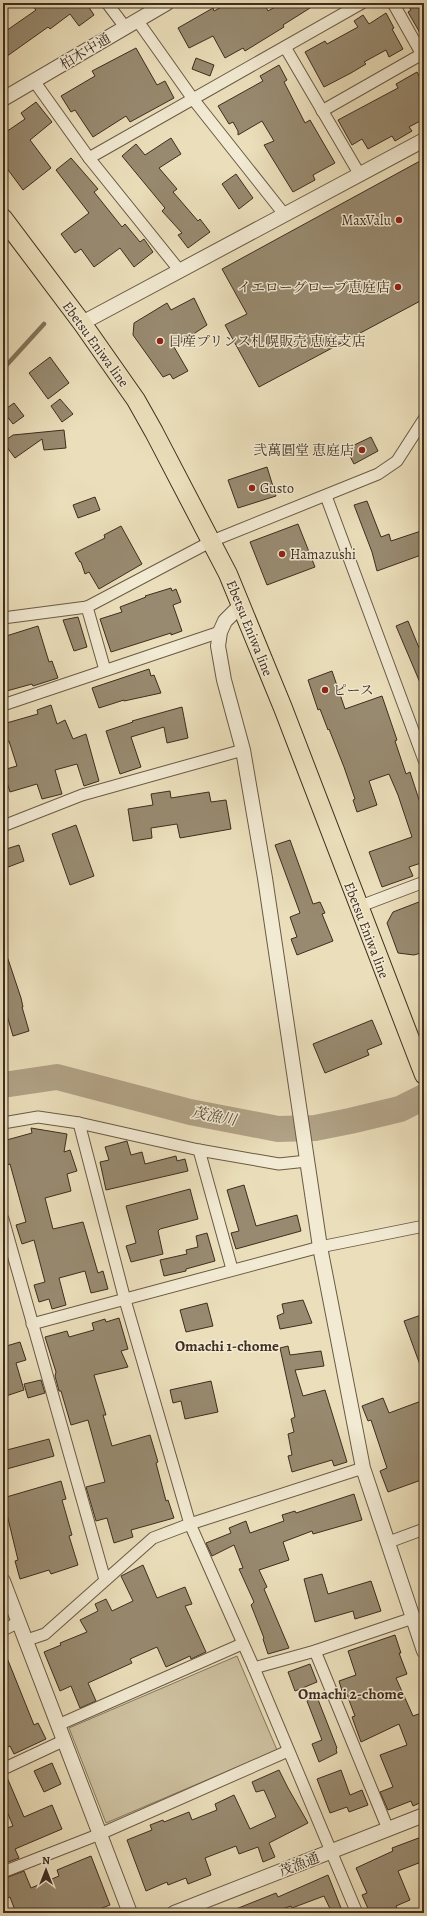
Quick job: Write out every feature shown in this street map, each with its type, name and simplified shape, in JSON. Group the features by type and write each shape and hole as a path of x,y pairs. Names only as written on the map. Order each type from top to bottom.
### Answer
{"main road":[{"name":"Ebetsu Eniwa line","path":"3,218 82,323 136,400 212,541 228,574 283,708 358,907 424,1075"}],"street":[{"path":"107,3 131,24 193,99 284,214"},
{"name":"柏木中通","path":"3,99 167,3"},
{"path":"89,158 362,3"},
{"path":"322,110 423,56 393,3"},
{"path":"285,47 360,175"},
{"path":"34,81 89,158 180,271"},
{"path":"82,323 424,140"},
{"path":"3,618 87,607 212,541 378,474 397,461 424,419"},
{"path":"326,496 424,760"},
{"path":"240,606 225,621 220,632 218,646 223,673 243,750 320,1247 363,1468 389,1542 424,1651"},
{"path":"87,607 105,670"},
{"path":"3,705 220,632"},
{"path":"3,826 82,795 243,750"},
{"path":"358,907 424,882"},
{"path":"3,1123 38,1117 79,1123 199,1150 279,1164 306,1154"},
{"path":"79,1123 125,1300 190,1524 242,1644 254,1668 330,1852 357,1913"},
{"path":"199,1150 232,1270"},
{"path":"3,1220 105,1580"},
{"path":"32,1324 320,1247 424,1226"},
{"path":"27,1640 45,1634 153,1538 190,1524 363,1468"},
{"path":"389,1542 424,1529"},
{"path":"3,1581 27,1640 130,1913"},
{"path":"254,1668 315,1651 413,1618"},
{"path":"3,1630 19,1622"},
{"path":"58,1725 242,1644"},
{"path":"315,1651 388,1829"},
{"path":"3,1769 64,1740"},
{"path":"3,1872 100,1834 288,1751"},
{"name":"茂漁通","path":"174,1913 424,1815"}],"shaded area":[{"path":"237,1656 277,1750 106,1823 69,1728"}],"building":[{"path":"30,3 86,3 94,15 79,26 70,14 50,29 48,27 3,59 3,33 36,10"},
{"path":"229,3 264,3 268,11 282,3 318,3 283,25 284,27 245,51 243,48 225,58 213,36 189,48 178,28 213,8 214,11"},
{"path":"407,3 424,3 424,40 408,12 411,10"},
{"path":"386,13 394,28 392,29 403,49 389,57 386,50 364,62 366,64 351,73 324,87 305,52 325,41 327,44 358,27 354,21 363,15 369,24"},
{"path":"136,48 157,85 165,81 174,98 130,122 126,116 93,137 75,110 71,112 61,96 95,76 92,71"},
{"path":"196,58 214,65 210,76 192,69"},
{"path":"279,65 287,80 284,82 305,123 310,120 335,163 313,175 315,180 293,192 264,145 274,141 262,121 238,135 238,131 233,122 229,124 218,106 263,81 260,76"},
{"path":"417,72 424,85 424,119 409,127 412,131 395,141 392,136 368,149 362,139 352,145 338,120 398,88 396,84"},
{"path":"36,102 52,122 30,140 51,168 23,190 3,163 3,134 25,119 21,113"},
{"path":"171,138 181,154 159,168 177,189 173,192 198,221 200,219 210,232 188,248 178,235 182,233 162,211 165,208 122,156 136,144 145,155"},
{"path":"71,158 98,189 94,192 122,227 125,224 140,242 144,239 153,252 134,267 120,248 94,267 81,249 75,253 61,234 89,213 56,170"},
{"path":"420,161 424,169 424,299 259,387 225,325 247,314 222,269"},
{"path":"236,174 253,198 239,209 222,184"},
{"name":"日産プリンス札幌販売 恵庭支店","path":"194,298 207,325 174,347 188,371 173,379 170,374 163,377 133,335 134,323 167,303 171,310"},
{"path":"50,357 69,383 48,399 29,373"},
{"path":"60,399 73,414 62,422 51,406"},
{"path":"14,403 24,416 13,424 3,411"},
{"path":"64,430 66,448 44,450 42,439 15,458 3,442 13,435"},
{"name":"弐萬圓堂 恵庭店","path":"371,437 378,451 354,464 346,449"},
{"name":"Gusto","path":"267,467 276,496 238,508 228,480"},
{"path":"95,497 100,510 78,518 73,505"},
{"path":"367,501 381,537 389,534 391,541 424,530 424,554 377,571 372,552 354,505"},
{"name":"Hamazushi","path":"298,524 315,567 267,585 250,542"},
{"path":"121,526 142,564 99,589 89,572 85,574 81,562 75,553 105,538 104,535"},
{"path":"171,588 172,591 176,589 181,602 173,605 182,631 171,635 171,633 111,652 100,619 122,612 120,607 146,597 145,596"},
{"path":"78,617 87,647 74,651 63,620"},
{"path":"408,621 424,660 424,692 396,626"},
{"path":"38,626 49,662 52,661 58,678 33,686 32,684 3,692 3,637"},
{"path":"149,669 151,676 154,675 161,693 124,700 99,708 92,688"},
{"path":"332,671 345,709 382,696 397,740 395,741 406,774 410,772 424,815 424,865 421,863 409,867 413,876 382,887 369,852 412,837 398,795 389,774 369,781 377,805 357,812 353,800 355,799 344,767 320,709 318,710 308,680"},
{"path":"51,705 57,724 65,720 73,739 86,734 99,781 84,786 77,764 55,770 62,794 42,799 37,784 10,792 3,770 17,766 9,741 3,743 3,724 38,714 37,710"},
{"path":"182,707 188,738 167,743 164,727 131,737 141,767 120,774 106,731 133,722 132,721"},
{"path":"170,791 171,798 209,792 211,802 226,800 231,829 180,838 177,824 151,828 152,838 133,841 128,809 153,805 151,794"},
{"path":"76,825 94,876 70,885 52,834"},
{"path":"290,840 313,904 320,902 325,913 322,914 333,941 297,955 291,939 297,937 290,917 300,913 275,845"},
{"path":"19,845 24,861 3,869 3,850"},
{"path":"424,900 424,952 414,955 398,953 387,923 393,912"},
{"path":"3,950 5,950 21,998 29,1031 13,1036 6,1012 3,1013"},
{"path":"372,1020 382,1044 367,1050 369,1055 325,1073 313,1044"},
{"path":"31,1128 67,1134 64,1152 70,1150 77,1171 67,1174 71,1191 45,1198 53,1229 83,1222 98,1273 103,1271 108,1289 91,1293 85,1271 59,1278 66,1305 52,1309 49,1299 39,1302 34,1285 45,1282 34,1240 22,1244 16,1225 26,1222 10,1164 3,1166 3,1141 32,1133"},
{"path":"127,1141 131,1155 142,1152 145,1164 176,1156 177,1161 185,1159 188,1171 106,1190 100,1162 109,1160 105,1147"},
{"path":"244,1185 256,1226 297,1215 301,1231 236,1249 231,1233 239,1231 227,1190"},
{"path":"190,1189 198,1219 160,1229 158,1231 163,1254 131,1262 126,1246 136,1243 126,1206"},
{"path":"207,1233 215,1261 186,1269 186,1271 164,1276 160,1260 187,1254 186,1250 198,1247 196,1236"},
{"path":"303,1300 312,1323 280,1329 277,1316 284,1313 282,1304"},
{"path":"207,1303 213,1326 186,1332 180,1310"},
{"path":"424,1314 424,1373 423,1373 404,1321"},
{"path":"119,1318 128,1349 121,1351 128,1367 94,1375 106,1415 103,1415 112,1446 150,1435 158,1462 156,1463 166,1501 168,1500 174,1518 131,1530 133,1537 114,1543 107,1518 96,1521 86,1487 105,1482 88,1420 71,1425 61,1391 59,1391 55,1376 56,1372 45,1337 67,1331 69,1337 94,1330 92,1323 105,1319 106,1322"},
{"path":"20,1342 26,1360 16,1363 24,1390 3,1397 3,1347"},
{"path":"288,1346 290,1355 321,1351 324,1366 295,1370 303,1396 325,1390 347,1462 334,1466 332,1460 292,1472 288,1456 292,1455 288,1434 294,1432 291,1419 295,1417 280,1348"},
{"path":"41,1380 45,1393 28,1398 24,1384"},
{"path":"211,1381 218,1412 185,1419 181,1401 173,1403 170,1390"},
{"path":"383,1398 389,1413 424,1400 424,1479 388,1492 380,1471 387,1468 371,1420 368,1421 362,1406"},
{"path":"49,1439 54,1456 3,1470 3,1451"},
{"path":"61,1481 66,1499 62,1500 72,1535 69,1536 78,1565 51,1574 49,1570 20,1579 15,1561 18,1560 3,1498"},
{"path":"354,1494 362,1520 313,1534 312,1531 283,1542 289,1560 259,1570 267,1587 264,1589 289,1648 268,1654 263,1639 264,1638 251,1605 254,1602 239,1569 243,1568 234,1545 212,1556 206,1543 231,1533 229,1528 246,1521 250,1533 284,1521 282,1515 295,1511 296,1513"},
{"path":"143,1565 157,1598 185,1587 192,1604 185,1606 206,1652 191,1659 190,1656 166,1667 157,1647 130,1659 132,1663 88,1683 96,1701 80,1708 71,1686 60,1691 44,1652 61,1645 60,1643 87,1632 80,1620 98,1611 95,1604 106,1599 112,1611 133,1601 121,1576"},
{"path":"322,1574 328,1594 371,1581 381,1611 355,1619 353,1611 315,1622 304,1579"},
{"path":"395,1635 401,1653 399,1653 407,1674 396,1678 413,1716 424,1712 424,1801 413,1806 411,1801 388,1810 380,1792 393,1787 380,1755 407,1745 399,1724 361,1742 352,1717 355,1716 346,1692 343,1694 339,1681 356,1675 348,1651"},
{"path":"3,1648 34,1725 38,1723 46,1739 14,1754 10,1746 3,1749"},
{"path":"310,1664 317,1682 295,1691 288,1672"},
{"path":"317,1697 337,1748 337,1753 319,1762 312,1744 322,1740 307,1701"},
{"path":"52,1763 61,1784 44,1792 34,1771"},
{"path":"279,1770 308,1823 269,1843 275,1857 263,1862 258,1847 239,1854 236,1846 205,1858 211,1875 188,1884 186,1878 168,1885 167,1882 146,1891 127,1840 152,1830 150,1825 163,1820 164,1822 189,1812 192,1820 217,1810 215,1804 234,1795 250,1829 276,1817 264,1790 256,1792 252,1782"},
{"path":"341,1770 350,1795 362,1790 368,1805 349,1812 347,1807 330,1813 317,1779"},
{"path":"6,1775 24,1817 52,1805 62,1829 15,1849 19,1858 3,1864 3,1821 7,1828 13,1826 3,1802 3,1776"},
{"path":"424,1836 424,1861 398,1871 410,1900 396,1906 399,1913 370,1913 362,1895 367,1893 356,1868 393,1851 392,1848"},
{"path":"91,1856 110,1905 89,1913 16,1913 10,1897 3,1900 3,1879 24,1871 31,1888 59,1876 57,1870"},
{"path":"328,1875 343,1913 332,1913 324,1896 292,1908 291,1906 271,1913 226,1913 276,1893 278,1897"}],"waterway":[{"path":"3,369 44,324"},
{"name":"茂漁川","path":"3,1085 57,1077 190,1112 278,1129 315,1128 350,1121 400,1109 424,1097"}],"place":[{"name":"MaxValu","path":"399,220"},
{"name":"イエローグローブ恵庭店","path":"398,287"},
{"name":"日産プリンス札幌販売 恵庭支店","path":"160,341"},
{"name":"弐萬圓堂 恵庭店","path":"362,450"},
{"name":"Gusto","path":"252,488"},
{"name":"Hamazushi","path":"282,554"},
{"name":"ピース","path":"325,690"}],"district":[{"name":"Omachi 1-chome","path":"227,1346"},
{"name":"Omachi 2-chome","path":"351,1694"}]}
